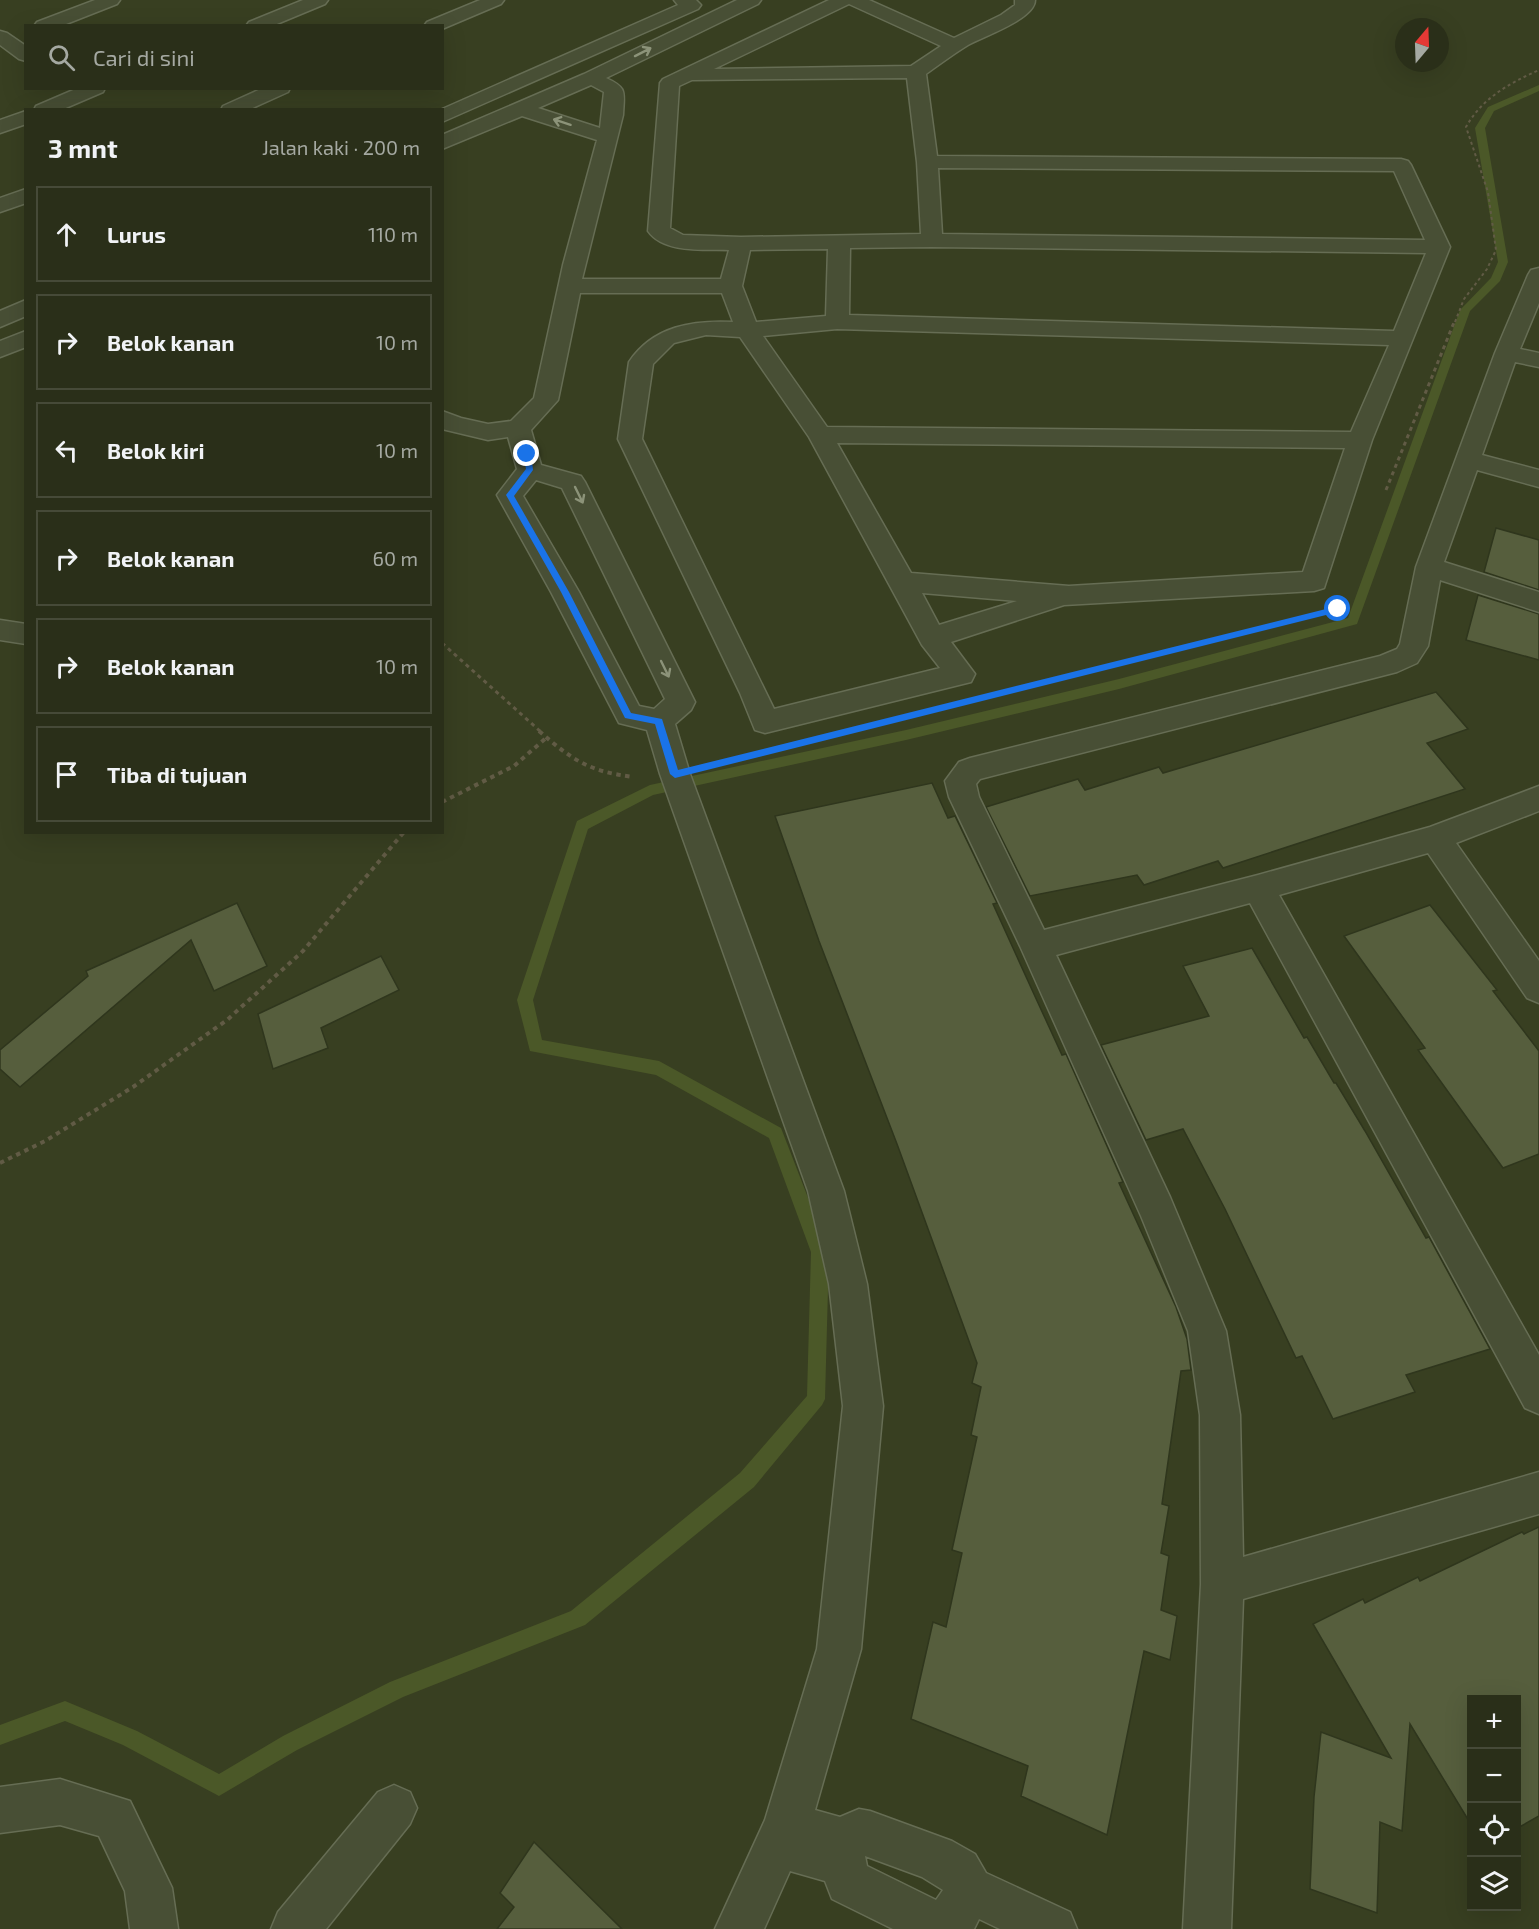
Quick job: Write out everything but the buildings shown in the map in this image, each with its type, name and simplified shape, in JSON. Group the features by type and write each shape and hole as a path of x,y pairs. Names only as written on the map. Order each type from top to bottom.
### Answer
{"street":[{"path":"48,24 111,0"},
{"path":"260,24 319,0"},
{"path":"439,24 495,0"},
{"path":"444,142 591,78 709,19 753,0"},
{"path":"843,0 670,83 659,231 679,241 741,244 933,240 1439,247"},
{"path":"854,0 955,45"},
{"path":"686,75 915,72 955,45 1021,11 1027,2 1024,0"},
{"path":"444,115 692,2"},
{"path":"1,39 24,33"},
{"path":"1,39 24,54"},
{"path":"761,39 819,74"},
{"path":"915,72 921,106 933,240"},
{"path":"444,420 454,425 488,432 518,428 546,400 570,286 620,86 591,78"},
{"path":"235,108 276,90"},
{"path":"47,108 83,91 98,108"},
{"path":"518,108 606,136"},
{"path":"0,127 24,118"},
{"path":"903,582 1069,596 1314,581 1360,440 1439,247 1401,165 927,162"},
{"path":"0,206 24,196"},
{"path":"837,322 838,243"},
{"path":"741,244 731,286 747,330 820,435 932,638 961,674 765,722 754,693 630,439 640,362 666,338 706,328 747,330 837,322 1403,338"},
{"path":"1207,1929 1221,1584 1220,1415 1207,1330 1157,1210 1036,946 964,797 960,781 970,770 1387,664 1407,656 1414,646 1429,567 1507,353 1539,274"},
{"path":"570,286 731,286"},
{"path":"0,320 24,309"},
{"path":"0,350 24,339"},
{"path":"1507,353 1539,360"},
{"path":"518,428 530,470"},
{"path":"820,435 1360,440"},
{"path":"1468,459 1539,479"},
{"path":"530,470 510,495 565,592 628,715 667,748 826,1191 848,1284 863,1406 839,1649 783,1836 739,1929"},
{"path":"530,470 572,482 681,702 667,748"},
{"path":"1429,567 1539,602"},
{"path":"932,638 1069,596"},
{"path":"0,630 24,634"},
{"path":"1036,946 1258,888 1435,838 1539,798"},
{"path":"1435,838 1539,988"},
{"path":"1258,888 1539,1394"},
{"path":"1221,1584 1539,1494"},
{"path":"0,1810 60,1802 114,1817 147,1888 154,1929"},
{"path":"295,1929 394,1808"},
{"path":"783,1836 842,1862 849,1882 934,1924 954,1918 969,1890 1053,1929"}],"path":[{"path":"1383,498 1464,299 1487,269 1496,250 1488,192 1466,128 1472,114 1496,93 1539,70"},
{"path":"989,696 1292,620"},
{"path":"444,645 567,756 608,774 654,779 667,748 756,754"},
{"path":"444,800 456,791 515,766 546,738"},
{"path":"0,1163 45,1141 133,1087 226,1020 303,951 402,834"}],"waterway":[{"path":"0,1735 65,1711 130,1738 219,1786 290,1743 397,1689 578,1618 747,1480 816,1399 820,1252 775,1133 659,1068 536,1046 525,1000 582,825 650,790 906,735 1119,684 1353,621 1465,310 1496,279 1503,262 1480,128 1491,109 1539,88"}],"route":[{"path":"527,454 530,470 510,495 565,592 628,715 658,722 675,774 1338,609"}]}
